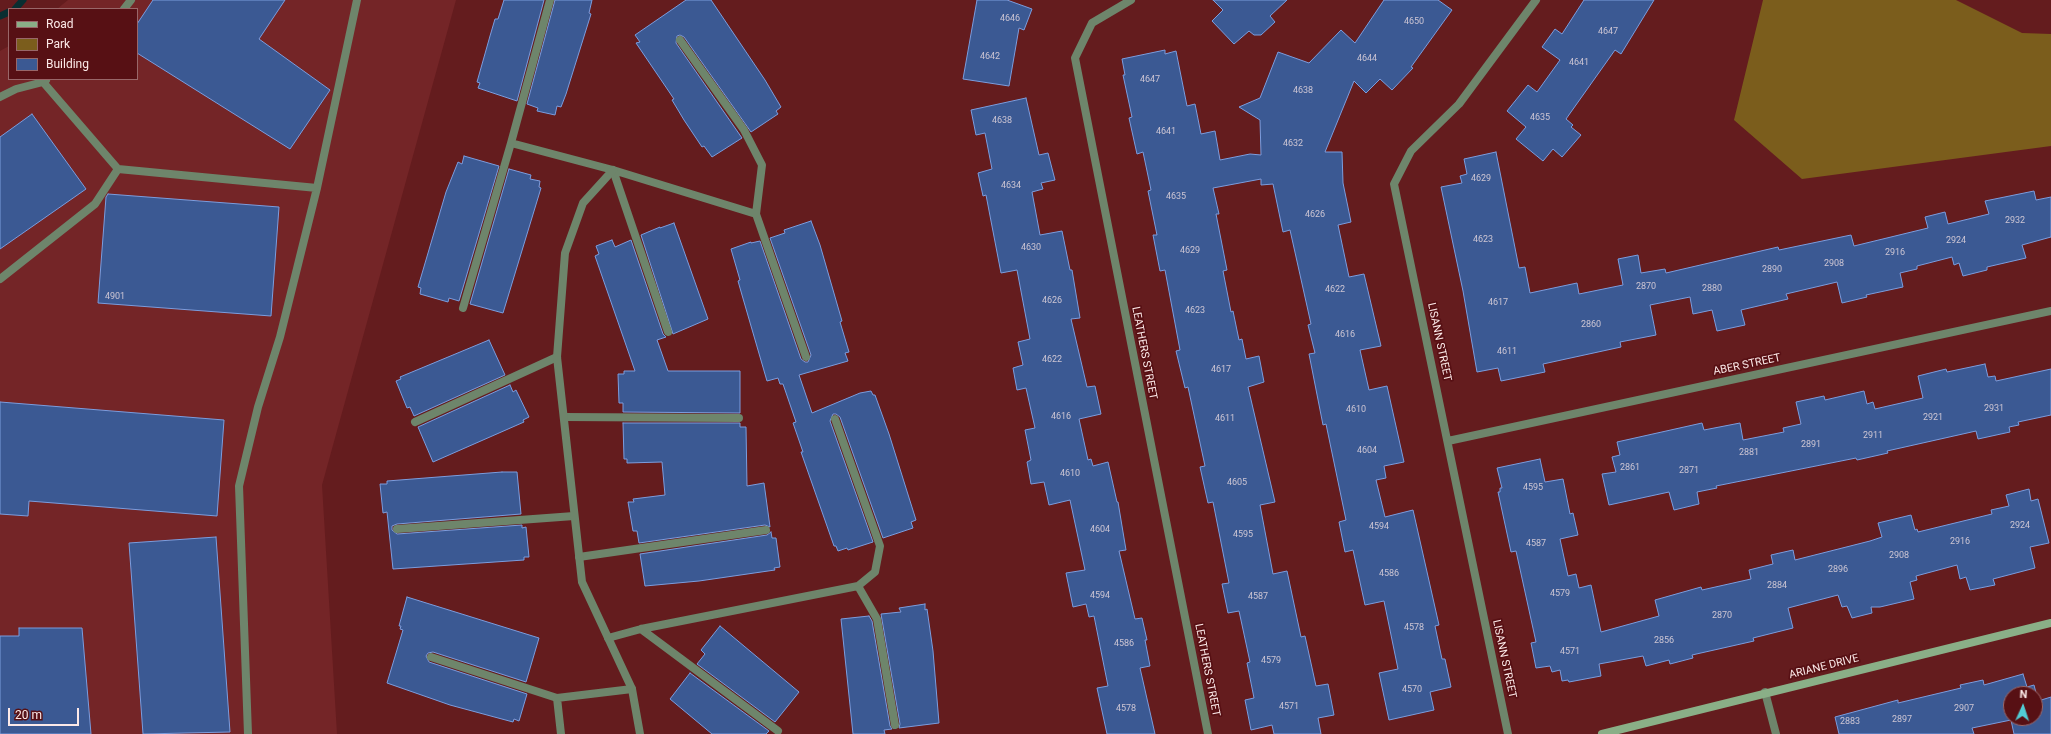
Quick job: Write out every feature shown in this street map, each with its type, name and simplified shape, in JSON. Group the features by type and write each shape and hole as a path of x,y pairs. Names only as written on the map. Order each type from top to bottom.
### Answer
{"street":[{"path":"125,8 131,0"},
{"path":"248,734 238,486 258,407 280,337 317,188 357,0"},
{"path":"464,308 512,143 550,0"},
{"name":"LEATHERS STREET","path":"1131,0 1092,24 1075,58 1208,734"},
{"name":"LISANN STREET","path":"1508,734 1394,184 1411,151 1459,104 1536,0"},
{"path":"680,40 744,130 762,165 756,214 806,357"},
{"path":"0,97 16,89 45,81 118,169 317,188"},
{"path":"512,143 613,170 756,214"},
{"path":"0,279 95,204 118,169"},
{"path":"613,170 668,332"},
{"path":"613,170 583,203 565,253 557,357 582,582 632,689 640,734"},
{"name":"ABER STREET","path":"1448,441 2051,311"},
{"path":"415,422 557,357"},
{"path":"564,417 739,418"},
{"path":"608,638 641,629 858,586 875,572 880,546 835,419"},
{"path":"397,529 574,516"},
{"path":"579,557 766,530"},
{"path":"858,586 877,619 895,725"},
{"name":"ARIANE DRIVE","path":"1602,734 1765,692 2051,623"},
{"path":"641,629 778,731"},
{"path":"431,657 558,698 632,689"},
{"path":"1765,692 1776,734"},
{"path":"558,698 561,734"}],"shaded area":[{"path":"68,0 456,0 322,485 337,734 0,734 0,51 8,47 8,80 138,80 138,8 58,8"}],"green space":[{"path":"1763,0 1956,0 2022,33 2051,34 2051,146 1802,179 1734,120"}],"building":[{"path":"153,0 285,0 259,39 330,90 290,149 138,54 138,22"},
{"path":"504,0 544,0 517,101 478,88 480,83 477,82 495,19 498,19"},
{"path":"555,0 592,0 589,13 591,14 566,94 561,107 557,106 555,115 537,111 538,108 527,104"},
{"path":"686,0 711,0 765,80 781,107 776,111 778,114 751,132 684,37 680,35 677,36 676,43 742,138 712,157 704,146 702,147 684,120 672,100 674,99 636,43 640,42 635,35"},
{"path":"977,0 1007,0 1032,9 1024,30 1019,28 1009,86 963,79"},
{"path":"1213,0 1287,0 1270,16 1275,22 1261,35 1254,35 1249,31 1234,44 1212,21 1223,10"},
{"path":"1384,0 1438,0 1452,10 1411,67 1413,68 1392,90 1380,79 1366,93 1354,81 1325,152 1342,152 1343,183 1351,222 1338,225 1349,277 1364,274 1381,346 1360,350 1369,390 1387,386 1404,462 1384,466 1386,478 1376,480 1385,517 1413,510 1439,625 1435,626 1442,659 1445,659 1451,687 1430,692 1434,710 1389,720 1379,673 1398,669 1384,601 1365,605 1353,550 1345,552 1339,522 1346,520 1326,424 1323,425 1309,354 1315,353 1308,325 1311,324 1290,230 1283,232 1273,184 1261,185 1261,179 1213,188 1219,214 1216,214 1227,270 1223,271 1231,312 1233,311 1239,340 1242,339 1246,359 1259,356 1264,382 1248,387 1275,502 1260,505 1273,574 1287,571 1301,637 1305,636 1316,686 1328,684 1334,715 1318,718 1321,734 1274,734 1272,725 1251,730 1245,700 1254,698 1247,663 1250,662 1239,611 1228,613 1222,584 1229,583 1213,502 1208,503 1200,467 1205,466 1188,387 1185,388 1176,351 1180,350 1165,270 1160,271 1153,235 1157,235 1148,191 1151,190 1143,152 1137,154 1129,118 1132,117 1123,75 1125,75 1122,59 1165,50 1165,54 1176,51 1187,106 1195,104 1201,134 1215,131 1220,160 1250,154 1261,155 1260,120 1239,107 1260,98 1278,52 1309,63 1341,30 1355,43"},
{"path":"1584,0 1654,0 1621,54 1615,50 1566,119 1573,125 1571,127 1581,135 1562,157 1553,149 1543,161 1516,139 1526,127 1507,111 1528,85 1537,92 1560,60 1542,47 1555,29 1562,34"},
{"path":"1026,98 1039,155 1048,153 1055,180 1041,183 1043,189 1032,192 1040,235 1062,231 1070,270 1072,270 1080,318 1071,319 1087,387 1095,386 1101,414 1079,419 1088,460 1091,459 1093,466 1108,462 1118,502 1126,550 1119,551 1135,619 1142,618 1147,640 1145,640 1150,666 1140,668 1155,734 1107,734 1097,688 1108,686 1094,616 1089,617 1086,604 1073,607 1066,573 1085,570 1070,500 1049,505 1044,482 1031,484 1027,462 1031,460 1025,430 1035,428 1026,388 1017,390 1013,368 1023,365 1018,342 1030,339 1017,270 1001,273 986,195 983,196 978,173 992,169 985,133 976,135 971,110"},
{"path":"32,114 86,189 0,249 0,137"},
{"path":"1496,152 1519,268 1525,267 1530,293 1577,283 1579,294 1623,285 1618,259 1638,255 1641,273 1665,269 1666,273 1778,247 1779,250 1851,235 1854,246 1928,228 1925,217 1945,212 1948,224 1989,214 1985,201 2034,191 2036,200 2051,197 2051,237 2022,245 2026,258 1987,267 1987,270 1963,276 1959,263 1954,265 1952,257 1917,266 1917,269 1900,273 1903,287 1866,295 1867,297 1842,303 1837,282 1786,294 1788,299 1741,310 1745,325 1717,331 1712,310 1693,314 1690,297 1650,305 1656,335 1620,342 1621,347 1543,364 1545,372 1501,381 1498,368 1477,372 1463,291 1441,187 1462,183 1460,176 1467,174 1464,159"},
{"path":"464,156 499,166 459,301 449,298 448,302 420,294 421,288 418,287 446,192 458,162 462,164"},
{"path":"509,169 531,175 530,179 540,181 539,187 541,188 503,313 470,304"},
{"path":"108,194 279,207 271,316 98,303 106,197"},
{"path":"811,221 820,245 842,321 840,322 849,352 845,353 848,361 799,375 812,413 860,393 871,391 873,395 875,395 916,520 911,522 913,528 883,538 840,417 833,414 830,421 873,542 848,550 847,548 838,551 836,546 834,546 801,452 803,452 793,423 796,422 783,384 780,384 778,378 767,381 738,281 740,280 731,249 751,242 760,241 801,359 808,362 811,355 770,238 785,233 784,230"},
{"path":"674,223 708,319 673,334 641,235"},
{"path":"612,240 615,247 631,240 663,334 666,337 657,340 668,371 740,371 740,413 623,412 623,403 619,403 618,374 624,374 624,371 635,371 595,256 599,254 596,246"},
{"path":"489,340 505,375 414,416 410,407 407,408 396,381 401,379 400,377"},
{"path":"1985,364 1988,377 1995,376 1996,381 2051,369 2051,415 2018,422 2019,425 2009,427 2010,432 1978,439 1976,431 1887,451 1888,453 1857,460 1856,458 1716,486 1717,488 1697,492 1699,504 1674,510 1669,492 1609,505 1602,474 1616,472 1612,457 1620,455 1617,442 1702,423 1704,430 1740,423 1743,440 1784,432 1783,428 1801,424 1796,402 1824,396 1825,400 1864,391 1867,404 1873,402 1875,409 1923,398 1918,376 1946,369 1947,372"},
{"path":"510,385 513,392 516,390 529,417 523,420 524,422 433,462 418,427"},
{"path":"0,402 224,420 217,516 29,501 28,516 0,514"},
{"path":"623,423 740,423 740,427 746,427 747,486 764,483 770,527 765,525 639,543 637,531 633,531 628,502 634,502 633,499 665,495 662,462 627,463 627,459 624,459"},
{"path":"1540,459 1545,482 1563,479 1570,514 1573,513 1578,535 1560,539 1568,576 1576,574 1579,588 1591,585 1601,632 1659,616 1655,600 1701,587 1702,590 1751,579 1749,570 1773,564 1771,555 1793,550 1795,560 1870,541 1882,537 1878,523 1911,515 1915,530 1917,529 1918,532 1992,514 1991,510 2009,506 2006,495 2029,489 2031,501 2038,499 2049,543 2030,547 2035,568 1993,579 1995,585 1970,590 1966,577 1960,579 1957,565 1916,576 1917,580 1910,582 1914,599 1880,607 1871,607 1872,613 1852,618 1847,606 1842,607 1838,595 1788,608 1793,628 1753,638 1754,641 1692,655 1693,658 1670,664 1669,660 1646,666 1643,656 1599,664 1601,676 1569,682 1568,680 1562,681 1560,670 1552,672 1550,666 1536,668 1531,643 1536,642 1516,551 1511,552 1498,492 1500,492 1500,488 1502,488 1497,468"},
{"path":"517,472 521,514 397,524 392,526 392,530 397,534 522,525 522,528 526,527 529,557 524,557 524,560 393,569 387,512 383,513 380,484 387,484 387,481"},
{"path":"771,532 772,538 776,538 780,567 774,568 775,570 699,581 645,586 640,554 767,535"},
{"path":"216,537 230,732 143,734 129,543"},
{"path":"407,597 539,638 526,682 433,652 428,653 426,656 429,662 527,694 519,721 514,719 513,722 450,705 387,683 403,630 400,629 401,626 399,626"},
{"path":"925,604 933,651 939,723 899,728 900,724 881,614 901,612 899,608"},
{"path":"869,616 872,621 890,726 892,729 884,730 885,734 853,734 841,619"},
{"path":"720,626 799,692 775,722 697,664 705,654 701,650"},
{"path":"19,628 82,628 91,734 0,734 0,636 19,636"},
{"path":"690,673 769,731 766,734 712,734 670,699"},
{"path":"2023,674 2027,686 2003,686 2003,722 1972,728 1974,734 1839,734 1835,717 1898,700 1898,703 1961,688 1960,685 1983,680 1984,685"},
{"path":"2051,697 2051,734 2014,734 2012,726 2043,726 2043,699"}],"waterway":[{"path":"16,8 23,0"},
{"path":"0,16 8,12"}]}
